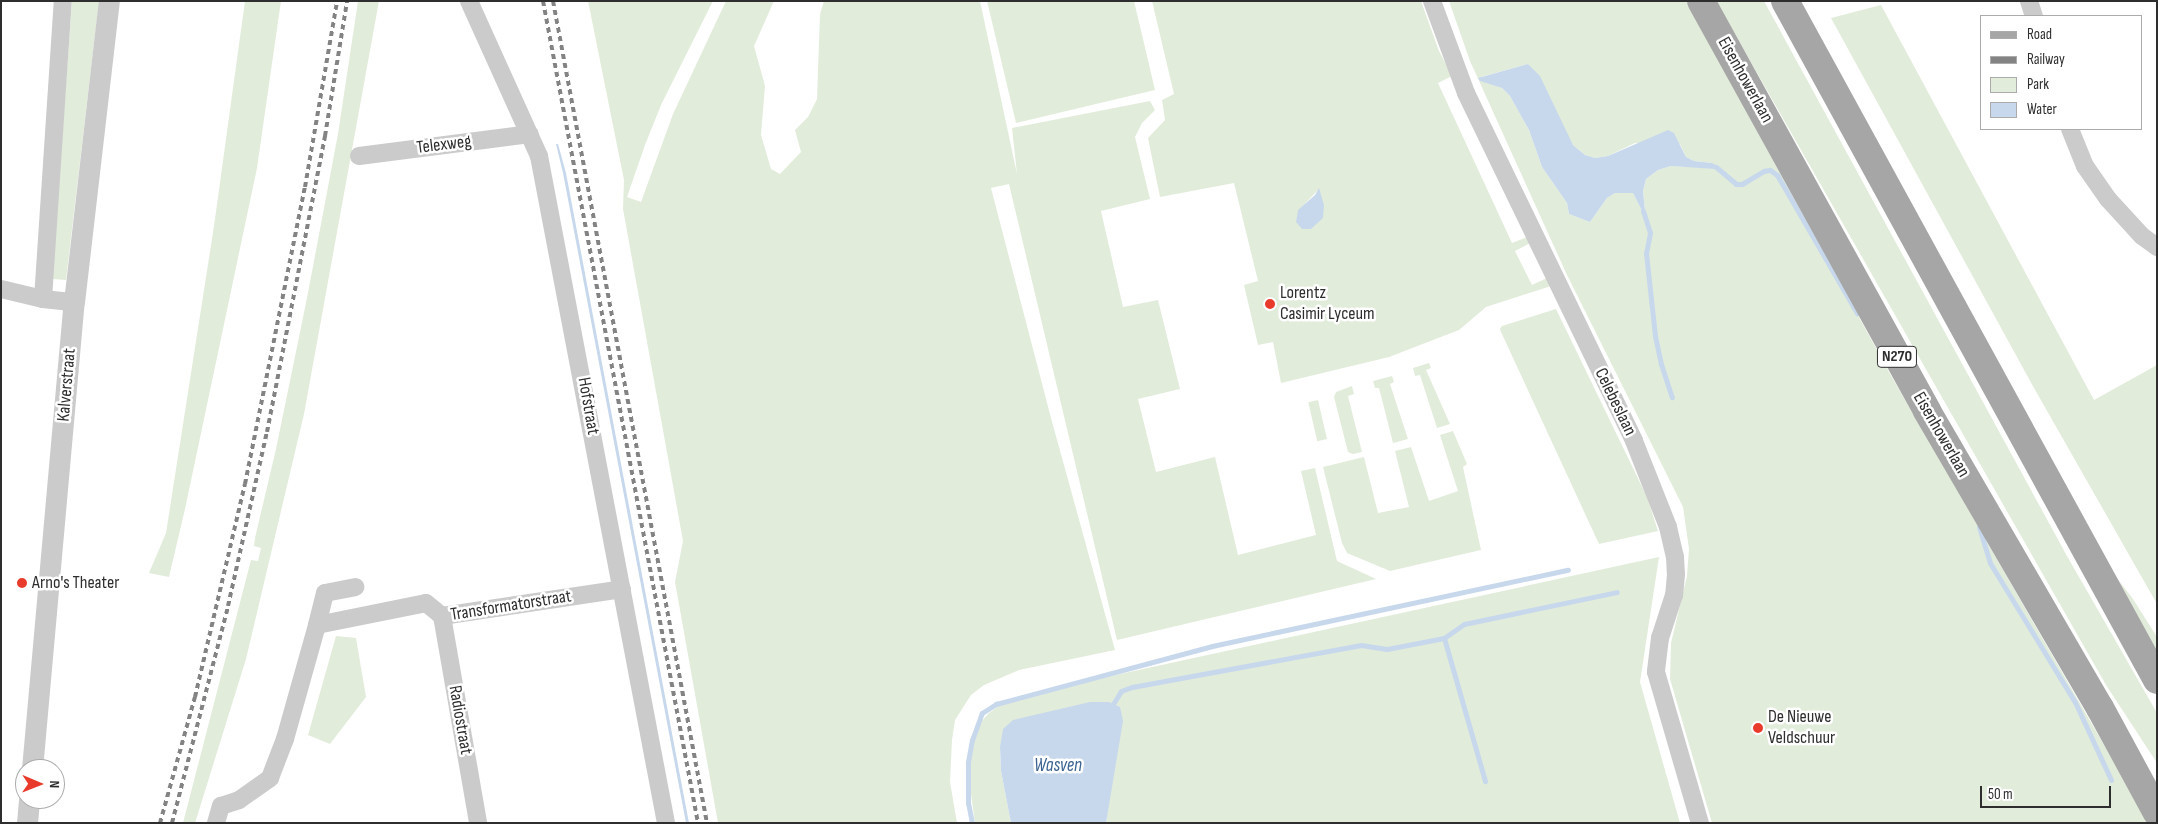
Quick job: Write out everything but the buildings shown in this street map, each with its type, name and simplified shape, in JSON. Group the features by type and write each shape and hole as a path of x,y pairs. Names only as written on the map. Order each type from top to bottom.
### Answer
{"main road":[{"name":"Eisenhowerlaan","path":"1701,1 1927,411 2100,708 2157,813"},
{"path":"1785,1 2157,680"}],"street":[{"path":"43,299 63,1"},
{"name":"Kalverstraat","path":"33,759 74,302 110,1"},
{"name":"Hofstraat","path":"469,1 539,156 552,213 666,823"},
{"name":"Celebeslaan","path":"1432,1 1466,93 1634,441 1668,527 1675,557 1676,574 1674,595 1660,638 1656,672 1700,823"},
{"path":"2029,1 2034,15"},
{"path":"2070,130 2085,166 2108,199 2142,236 2157,247"},
{"name":"Telexweg","path":"359,156 530,134"},
{"path":"1,289 43,299 74,302"},
{"path":"216,823 221,806 239,800 270,778 285,739 325,594 355,587"},
{"name":"Transformatorstraat","path":"316,625 426,603 442,616 622,589"},
{"name":"Radiostraat","path":"442,616 477,823"},
{"path":"27,823 28,809"}],"green space":[{"path":"72,1 99,1 66,280 52,279"},
{"path":"245,1 281,1 257,168 169,577 149,573 166,533 214,226"},
{"path":"358,1 379,1 304,414 246,659 195,823 183,823 251,560 258,561 261,548 254,546 255,538 276,449 307,298 338,134"},
{"path":"588,1 713,1 661,105 645,145 627,197 641,202 673,114 726,1 774,1 754,46 765,86 761,135 771,169 780,174 801,152 795,130 808,117 817,99 820,14 824,1 980,1 1017,174 1012,128 1150,101 1155,110 1142,123 1135,137 1150,199 1101,211 1123,307 1158,300 1180,389 1138,399 1156,472 1215,457 1238,555 1316,535 1301,471 1315,468 1337,561 1376,579 1117,640 1009,184 991,188 1051,418 1115,650 1019,670 984,685 971,695 955,720 952,740 950,782 957,823 718,823 675,582 683,541 623,209 624,180"},
{"path":"987,1 1134,1 1155,90 1016,123"},
{"path":"1152,1 1421,1 1439,51 1452,76 1438,83 1512,243 1527,237 1530,243 1515,251 1532,285 1547,278 1551,286 1486,307 1459,330 1389,357 1281,383 1273,342 1258,345 1244,285 1258,281 1234,183 1160,197 1148,138 1165,120 1162,100 1174,94","holes":["1319,189 1302,229 1298,211"]},
{"path":"1449,1 1686,1 1889,372 2149,823 1712,823 1670,679 1671,643 1687,576 1689,549 1683,507 1567,275 1470,61","holes":["1528,64 1573,145 1585,155 1595,158 1608,156 1635,143 1680,144 1686,157 1694,161 1712,163 1715,168 1671,166 1658,170 1646,179 1643,191 1645,210 1642,211 1633,193 1615,193 1607,198 1590,222 1569,214 1567,203 1542,167 1529,130 1510,96 1502,88 1483,80 1481,77"]},
{"path":"1716,1 1764,1 2067,556 2157,713 2157,763 2106,685"},
{"path":"1881,5 2094,400 2157,365 2157,604 2034,388 1831,18"},
{"path":"1556,309 1647,497 1658,531 1599,544 1501,332 1502,326"},
{"path":"1429,363 1431,368 1426,370 1450,424 1437,428 1420,375 1415,376 1413,368"},
{"path":"1392,376 1394,382 1390,384 1408,439 1393,443 1379,388 1375,388 1373,381"},
{"path":"1352,386 1354,394 1348,396 1362,452 1353,454 1348,452 1334,397 1336,392"},
{"path":"1318,400 1327,439 1317,441 1308,402"},
{"path":"1453,431 1467,464 1463,467 1481,550 1390,571 1347,553 1342,543 1323,467 1364,457 1378,513 1409,507 1395,451 1411,447 1429,501 1458,491 1440,435"},
{"path":"2096,551 2133,599 2157,637 2157,663"},
{"path":"1659,557 1640,682 1680,823 1106,823 1107,816 1000,747 1001,771 1011,823 975,823 969,779 970,751 974,735 980,723 989,713 1004,702 1019,696"},
{"path":"336,636 356,638 366,697 330,744 308,735"}],"water":[{"path":"1528,64 1540,76 1573,145 1585,155 1595,158 1608,156 1668,130 1674,133 1686,157 1694,161 1712,163 1716,165 1715,169 1671,166 1658,170 1646,179 1643,191 1645,210 1642,211 1633,193 1615,193 1607,198 1590,222 1569,214 1567,203 1542,167 1529,130 1510,96 1502,88 1480,81 1478,78"},
{"path":"556,144 558,144 566,173 689,823 686,823"},
{"path":"1319,188 1324,205 1323,218 1311,229 1302,229 1296,222 1298,210 1315,195"},
{"name":"Wasven","path":"1090,702 1109,702 1120,707 1123,721 1106,823 1011,823 1001,771 1000,747 1003,729 1013,720"}],"waterway":[{"path":"1716,167 1736,184 1742,184 1764,171 1770,170 1777,175 1857,313"},
{"path":"1643,211 1650,233 1646,253 1655,336 1661,364 1672,397"},
{"path":"1979,527 1990,563 2075,702 2111,780"},
{"path":"972,823 968,803 968,762 972,740 982,713 996,704 1212,646 1568,570"},
{"path":"1113,704 1121,691 1132,687 1361,645 1387,649 1444,638 1464,624 1617,592"},
{"path":"1444,638 1485,781"}],"railway":[{"path":"160,823 195,697 245,484 305,187 337,1"},
{"path":"172,823 228,606 267,432 325,136 347,1"},
{"path":"543,1 698,823"},
{"path":"553,1 707,823"}],"place":[{"name":"Lorentz Casimir Lyceum","path":"1270,304"},
{"name":"Arno's Theater","path":"22,583"},
{"name":"De Nieuwe Veldschuur","path":"1758,728"}]}
